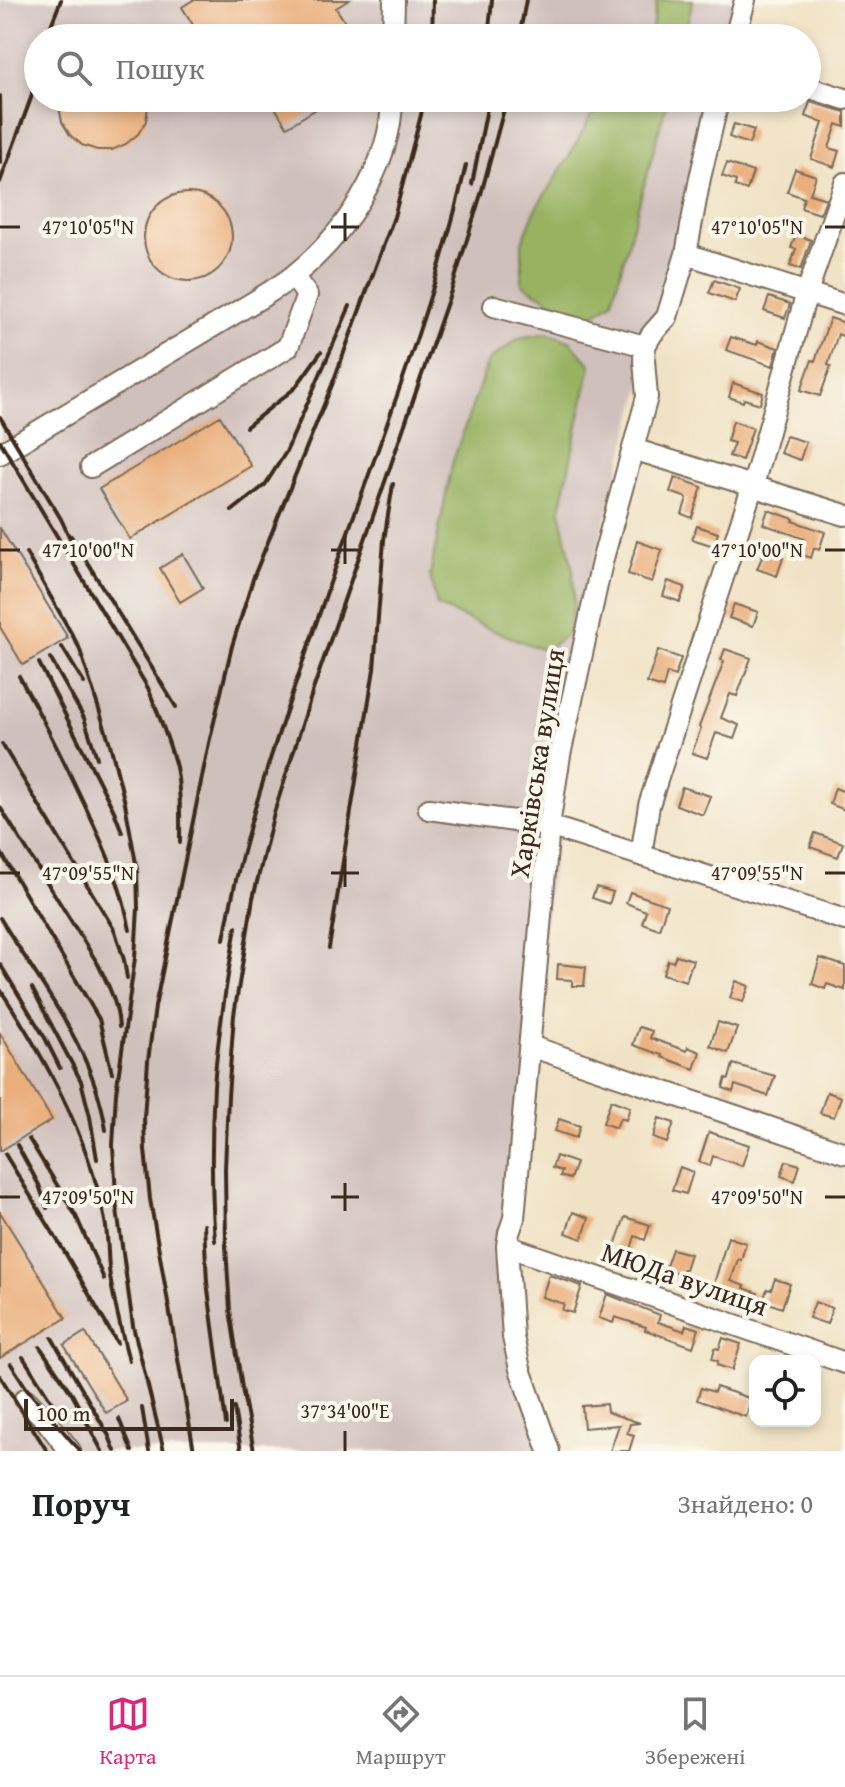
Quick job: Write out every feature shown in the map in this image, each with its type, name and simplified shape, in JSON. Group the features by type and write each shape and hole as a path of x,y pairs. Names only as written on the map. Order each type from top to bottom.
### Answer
{"street":[{"path":"393,24 394,0"},
{"path":"739,24 745,0"},
{"path":"821,91 845,99"},
{"path":"0,454 293,276 321,250 363,197 384,144 391,112"},
{"path":"494,306 645,346 667,317 686,254 716,112"},
{"path":"641,855 649,805 753,485 807,292 845,183"},
{"path":"686,254 845,305"},
{"path":"91,467 288,347 307,295 293,276"},
{"name":"Харківська вулиця","path":"549,1451 520,1369 513,1337 507,1246 514,1218 549,826 574,684 602,562 647,397 645,346"},
{"path":"633,449 845,515"},
{"path":"429,809 549,826 845,919"},
{"path":"530,1046 845,1153"},
{"name":"МЮДа вулиця","path":"507,1246 845,1363"},
{"path":"25,1399 70,1451"}],"shaded area":[{"path":"0,0 736,0 730,24 24,24 24,112 707,112 678,251 594,561 501,1231 540,1451 0,1451"}],"green space":[{"path":"657,0 693,0 687,24 653,24"},
{"path":"664,112 612,302 592,316 553,302 522,284 522,242 536,208 592,114"},
{"path":"547,333 570,341 591,365 560,510 573,569 574,602 567,635 544,650 437,606 430,575 452,464 488,361 519,338"}],"building":[{"path":"193,0 349,0 336,8 346,24 192,24 182,7"},
{"path":"821,105 845,112 845,127 837,124 829,148 839,151 834,167 811,159 823,123 805,116 806,112 821,112"},
{"path":"60,112 147,112 138,134 112,150 97,150 82,145 70,135"},
{"path":"278,112 311,112 287,127"},
{"path":"734,124 754,130 749,144 729,137"},
{"path":"727,163 753,172 747,190 735,186 736,181 722,176"},
{"path":"795,169 816,176 810,194 826,199 820,214 801,208 804,198 787,192"},
{"path":"188,193 205,196 219,206 229,220 232,237 229,254 219,268 205,278 188,281 171,278 157,268 147,254 144,237 147,220 157,206 171,196"},
{"path":"796,235 811,240 801,269 790,266 796,249 791,248"},
{"path":"714,280 740,289 735,302 709,293"},
{"path":"769,297 790,304 785,318 764,311"},
{"path":"830,318 845,323 845,337 838,334 820,396 801,390"},
{"path":"731,337 778,348 773,366 726,350"},
{"path":"733,383 763,393 760,404 729,397"},
{"path":"220,416 251,466 130,539 99,489"},
{"path":"733,421 753,428 742,460 729,456 734,443 727,441"},
{"path":"786,436 806,442 800,460 780,453"},
{"path":"675,477 702,487 692,518 682,514 687,498 670,492"},
{"path":"768,510 825,532 819,550 814,548 811,558 800,554 805,539 763,524"},
{"path":"697,526 718,533 714,546 692,539"},
{"path":"0,528 68,638 23,665 0,627"},
{"path":"637,541 662,550 652,582 628,574"},
{"path":"764,552 783,558 777,576 757,569"},
{"path":"183,554 203,588 180,602 160,568"},
{"path":"668,581 685,587 680,602 663,596"},
{"path":"734,604 758,612 753,626 729,618"},
{"path":"725,649 751,658 737,696 730,694 721,718 739,725 734,739 716,733 707,758 692,753 724,661 721,660"},
{"path":"658,650 681,658 675,676 667,673 663,688 647,683"},
{"path":"682,787 710,796 703,815 676,805"},
{"path":"835,788 845,792 845,810 830,804"},
{"path":"815,833 843,843 838,857 810,847"},
{"path":"596,887 613,892 609,904 592,898"},
{"path":"630,892 667,905 659,929 642,923 646,911 626,903"},
{"path":"676,955 693,960 686,981 663,974 668,960 673,962"},
{"path":"820,958 845,966 845,990 827,984 825,989 812,984"},
{"path":"558,964 586,967 584,986 572,986 572,980 557,979"},
{"path":"736,981 749,986 743,1002 730,998"},
{"path":"718,1022 737,1028 728,1053 710,1046"},
{"path":"639,1027 652,1031 650,1038 687,1051 688,1047 700,1052 694,1069 633,1045"},
{"path":"0,1033 52,1120 0,1151"},
{"path":"733,1064 775,1076 768,1096 735,1085 733,1092 723,1088"},
{"path":"827,1092 841,1097 834,1117 820,1113"},
{"path":"611,1100 630,1107 626,1120 620,1118 616,1128 603,1123"},
{"path":"659,1118 674,1123 667,1143 653,1138"},
{"path":"559,1119 580,1126 576,1138 555,1131"},
{"path":"709,1132 749,1145 742,1166 713,1156 710,1166 699,1162"},
{"path":"556,1156 576,1163 570,1179 560,1176 562,1171 552,1168"},
{"path":"786,1161 800,1165 795,1181 781,1176"},
{"path":"680,1167 693,1172 686,1194 672,1190"},
{"path":"0,1212 66,1318 0,1358"},
{"path":"573,1212 589,1218 582,1239 566,1233"},
{"path":"625,1217 650,1225 645,1240 635,1236 629,1256 613,1251"},
{"path":"728,1237 746,1243 731,1281 758,1293 754,1305 740,1301 739,1305 718,1298 721,1290 713,1287"},
{"path":"672,1249 690,1254 681,1274 665,1269"},
{"path":"549,1275 582,1286 573,1313 562,1310 564,1304 542,1297"},
{"path":"775,1279 790,1284 782,1308 763,1301"},
{"path":"607,1294 660,1315 658,1322 684,1331 686,1325 699,1329 693,1347 615,1317 613,1323 599,1318"},
{"path":"815,1302 832,1308 827,1324 809,1318"},
{"path":"85,1332 127,1401 106,1413 64,1345"},
{"path":"723,1338 741,1344 732,1370 717,1365 718,1361 712,1359 715,1348 719,1349"},
{"path":"716,1387 749,1398 746,1417 697,1400 701,1388 714,1392"},
{"path":"606,1404 607,1412 640,1423 630,1424 627,1433 634,1435 629,1451 610,1451 619,1425 584,1428 582,1406"}],"railway":[{"path":"52,24 61,0"},
{"path":"432,24 433,0"},
{"path":"489,24 492,0"},
{"path":"522,24 526,0"},
{"path":"0,96 1,163"},
{"path":"0,182 26,112"},
{"path":"194,1451 150,1199 145,1150 144,1118 155,1007 232,646 254,576 332,385 394,217 422,112"},
{"path":"472,184 486,112"},
{"path":"254,1451 230,1310 225,1169 234,1015 253,898 274,813 314,687 453,285 503,112"},
{"path":"224,939 236,878 261,788 418,334 466,165"},
{"path":"232,511 265,485 286,452 350,306"},
{"path":"246,427 295,388 321,352"},
{"path":"0,417 61,519 73,545"},
{"path":"0,441 148,688 176,767 180,843"},
{"path":"329,948 374,669 384,540 393,484"},
{"path":"71,536 176,707"},
{"path":"26,553 79,647 110,744 137,869 135,958 116,1093 113,1145 117,1212"},
{"path":"62,647 84,683"},
{"path":"50,658 84,718 97,758"},
{"path":"39,663 122,832"},
{"path":"19,676 100,838 118,883 130,930"},
{"path":"2,744 115,931 127,978"},
{"path":"0,807 98,964 115,1002 119,1027"},
{"path":"0,851 99,1019 112,1073"},
{"path":"0,918 78,1046 91,1073 106,1130"},
{"path":"215,1241 212,1164 214,1086 236,927"},
{"path":"0,964 60,1068"},
{"path":"32,988 81,1081 97,1159"},
{"path":"0,989 49,1070 87,1156 106,1224 110,1277 129,1361"},
{"path":"29,1139 76,1216 104,1279"},
{"path":"17,1145 39,1185 47,1208"},
{"path":"5,1154 117,1343"},
{"path":"116,1202 133,1326 164,1451"},
{"path":"204,1225 207,1282 226,1424"},
{"path":"52,1338 115,1451"},
{"path":"40,1347 72,1394 102,1451"},
{"path":"23,1357 59,1413"},
{"path":"11,1364 27,1389 80,1451"},
{"path":"0,1376 47,1451"},
{"path":"142,1408 149,1451"},
{"path":"234,1408 241,1451"},
{"path":"119,1419 132,1451"}]}
